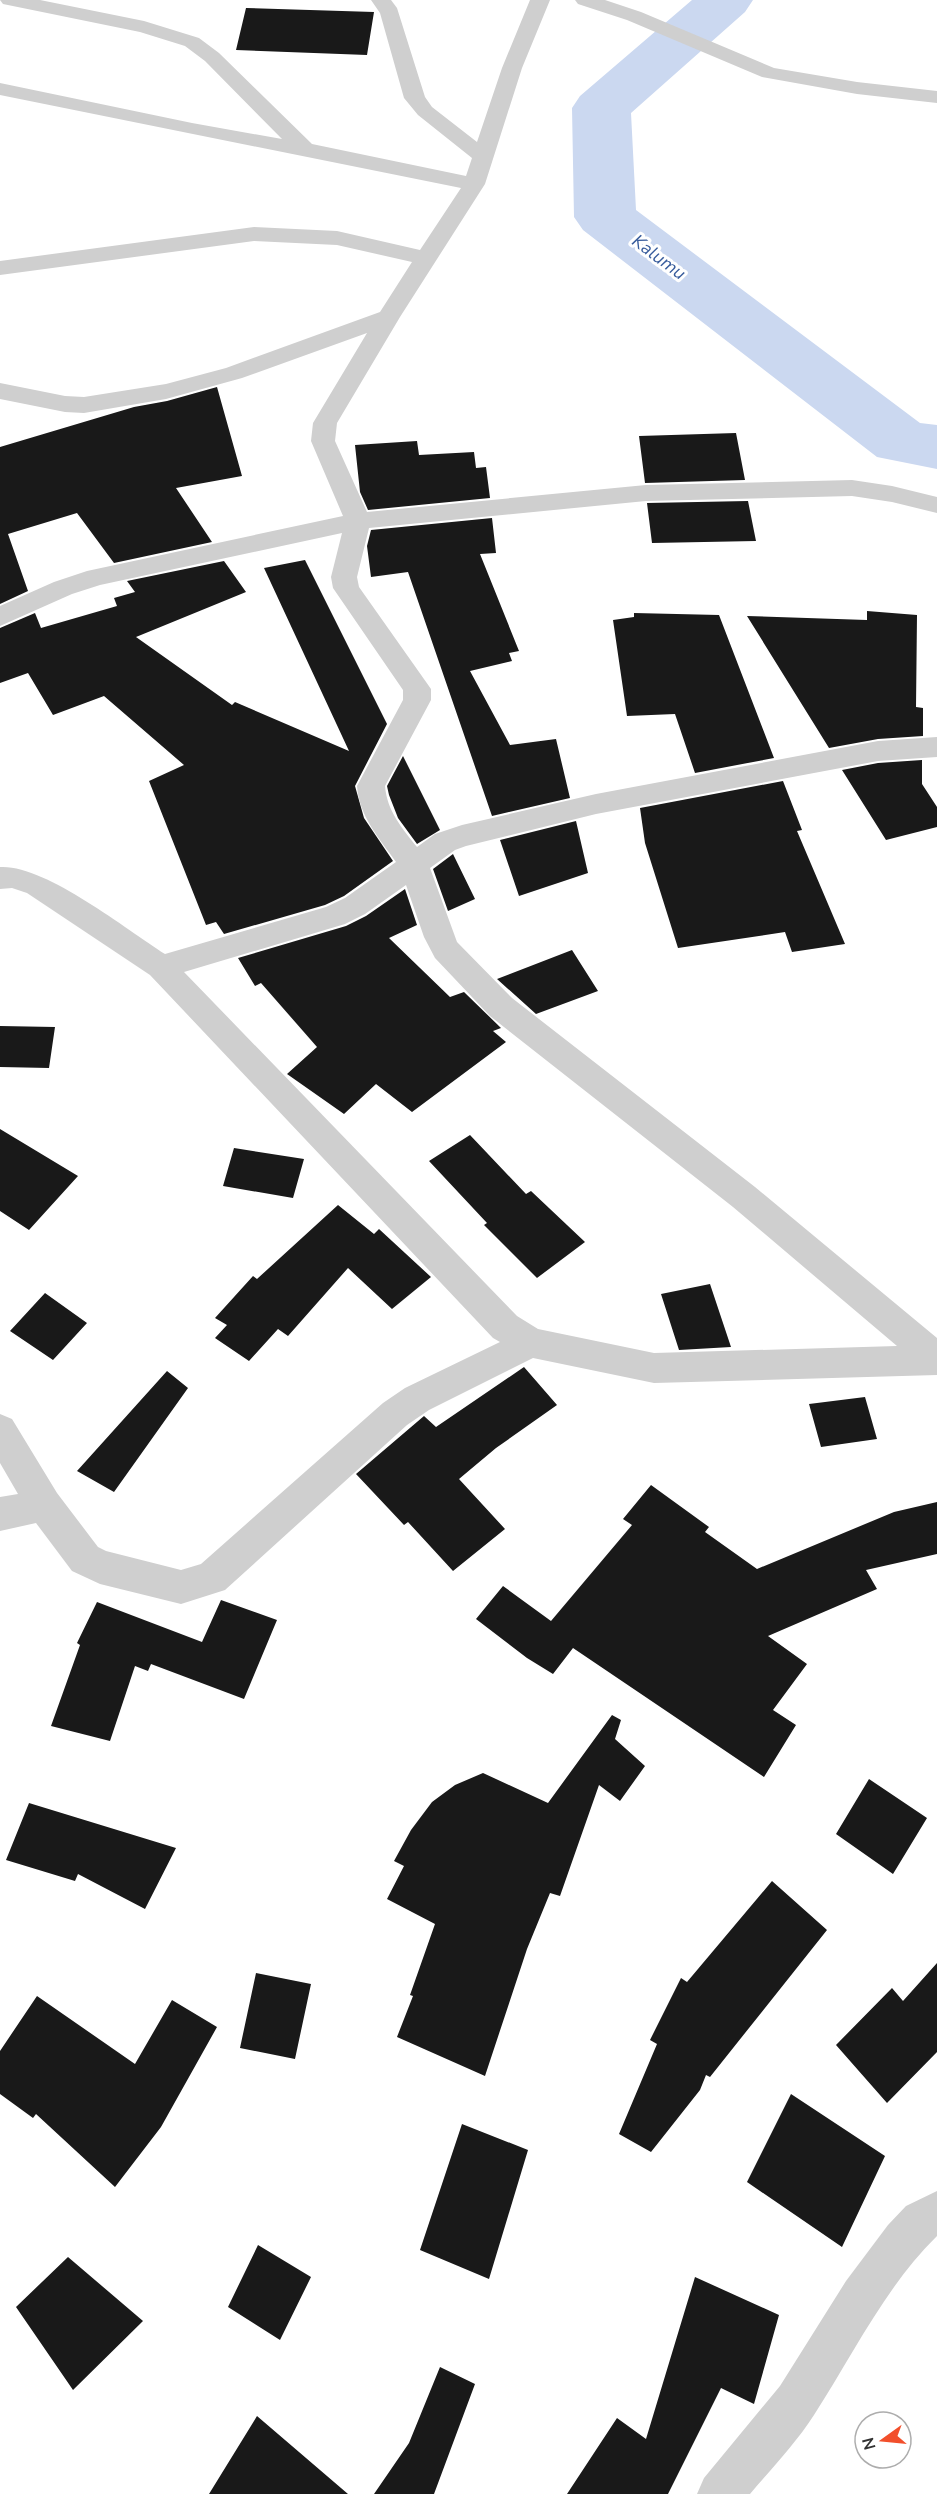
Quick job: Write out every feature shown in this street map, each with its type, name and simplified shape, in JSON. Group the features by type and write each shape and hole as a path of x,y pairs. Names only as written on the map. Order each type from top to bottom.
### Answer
{"street":[{"path":"10,0 144,27 192,42 212,57 304,149"},
{"path":"381,0 393,20 415,98 426,111 482,156"},
{"path":"540,0 512,68 474,184 388,317 325,423 323,441 358,521 345,578 345,588 417,689 417,700 371,786 372,800 381,820 414,865 439,937 446,950 501,1007 744,1197 937,1360"},
{"path":"585,0 634,16 769,73 798,80 937,97"},
{"path":"0,88 192,129 304,149 474,184"},
{"path":"0,268 254,234 338,238 426,258"},
{"path":"0,391 66,404 84,405 149,394 234,373 388,317"},
{"path":"0,617 63,588 96,577 358,521 646,493 852,488 892,494 937,505"},
{"path":"161,967 335,916 355,906 446,842 462,836 585,807 878,752 937,747"},
{"path":"0,878 20,878 37,885 161,967 505,1327 531,1343 654,1368 937,1360"},
{"path":"0,1430 44,1505 85,1559 100,1567 181,1587 212,1578 394,1414 417,1399 531,1343"},
{"path":"0,1514 44,1505"},
{"path":"720,2494 795,2402 902,2241 916,2226 931,2214 937,2213"}],"building":[{"path":"246,8 374,12 367,55 236,50"},
{"path":"217,387 242,476 176,488 212,542 114,563 77,513 8,534 28,591 0,604 0,447 134,407 167,401"},
{"path":"736,433 745,480 645,483 639,436"},
{"path":"417,441 419,455 474,452 476,468 486,467 490,498 368,510 360,492 355,445"},
{"path":"748,501 756,541 652,543 647,503"},
{"path":"492,518 496,553 480,554 519,651 509,653 512,661 470,671 510,745 556,739 570,798 492,816 408,572 371,577 367,546 371,530"},
{"path":"305,560 387,724 355,786 364,818 393,861 344,896 325,905 224,934 216,922 206,925 149,781 184,765 104,696 53,715 28,673 0,683 0,628 35,613 41,628 117,606 114,598 135,592 127,581 224,561 246,592 136,637 232,705 235,702 349,751 264,568"},
{"path":"867,611 917,615 916,707 923,708 923,736 878,739 829,748 747,616 867,620"},
{"path":"634,613 719,615 774,758 695,773 675,714 627,716 613,620 634,617"},
{"path":"403,756 440,830 417,844 398,818 387,786"},
{"path":"922,760 922,784 937,807 937,827 886,840 842,770 878,763"},
{"path":"783,781 802,830 797,831 845,944 792,952 785,932 678,948 645,843 640,808"},
{"path":"576,821 588,873 519,896 500,840"},
{"path":"453,854 475,899 448,911 433,869"},
{"path":"405,889 417,925 389,938 450,997 464,992 501,1028 493,1031 506,1042 412,1112 376,1084 344,1114 287,1074 317,1047 261,983 255,986 238,958 346,926 366,916"},
{"path":"572,950 598,991 536,1014 497,979"},
{"path":"0,1026 55,1027 49,1068 0,1067"},
{"path":"0,1129 78,1176 29,1230 0,1211"},
{"path":"470,1135 526,1194 531,1191 585,1242 537,1278 484,1225 487,1223 429,1161"},
{"path":"234,1148 304,1159 293,1198 223,1186"},
{"path":"338,1205 374,1234 379,1229 431,1277 392,1309 348,1268 288,1336 278,1329 249,1361 215,1338 227,1325 215,1318 253,1276 257,1279"},
{"path":"710,1284 731,1347 679,1350 661,1294"},
{"path":"45,1293 87,1323 53,1360 10,1331"},
{"path":"524,1367 557,1405 496,1448 459,1479 505,1529 453,1571 408,1522 404,1525 356,1474 424,1416 436,1427"},
{"path":"167,1371 188,1388 114,1492 77,1471"},
{"path":"865,1397 877,1439 821,1447 809,1404"},
{"path":"651,1485 709,1527 705,1532 757,1569 894,1512 937,1502 937,1554 866,1570 877,1589 768,1636 807,1664 773,1710 796,1725 764,1777 573,1648 553,1674 527,1658 476,1619 503,1586 551,1621 632,1525 623,1519"},
{"path":"221,1600 277,1620 244,1699 151,1664 148,1671 135,1666 110,1741 51,1726 80,1645 77,1643 97,1602 202,1642"},
{"path":"612,1715 621,1720 615,1739 645,1766 620,1801 599,1785 560,1896 550,1893 527,1949 485,2076 397,2037 413,1996 410,1995 435,1924 387,1899 404,1866 394,1861 411,1830 432,1802 455,1785 483,1773 548,1803"},
{"path":"869,1779 927,1818 893,1874 836,1834"},
{"path":"29,1803 176,1848 145,1909 78,1874 75,1881 6,1860"},
{"path":"772,1881 827,1930 710,2077 706,2075 700,2090 651,2152 619,2134 657,2044 650,2040 681,1978 687,1982"},
{"path":"937,1963 937,2052 887,2103 836,2045 892,1988 903,2001"},
{"path":"256,1973 311,1984 295,2059 240,2048"},
{"path":"37,1996 135,2064 172,2000 217,2027 161,2127 115,2187 36,2114 33,2118 0,2094 0,2051"},
{"path":"791,2094 885,2156 842,2247 747,2182"},
{"path":"462,2124 528,2150 489,2279 420,2250"},
{"path":"258,2245 311,2277 280,2340 228,2307"},
{"path":"68,2257 143,2321 73,2390 16,2307"},
{"path":"695,2277 779,2315 754,2404 721,2388 668,2494 567,2494 617,2418 646,2439"},
{"path":"440,2367 475,2384 434,2494 374,2494 409,2443"},
{"path":"257,2416 348,2494 209,2494"}],"waterway":[{"name":"Kalumu","path":"725,0 601,108 605,217 901,442 937,447"}]}
